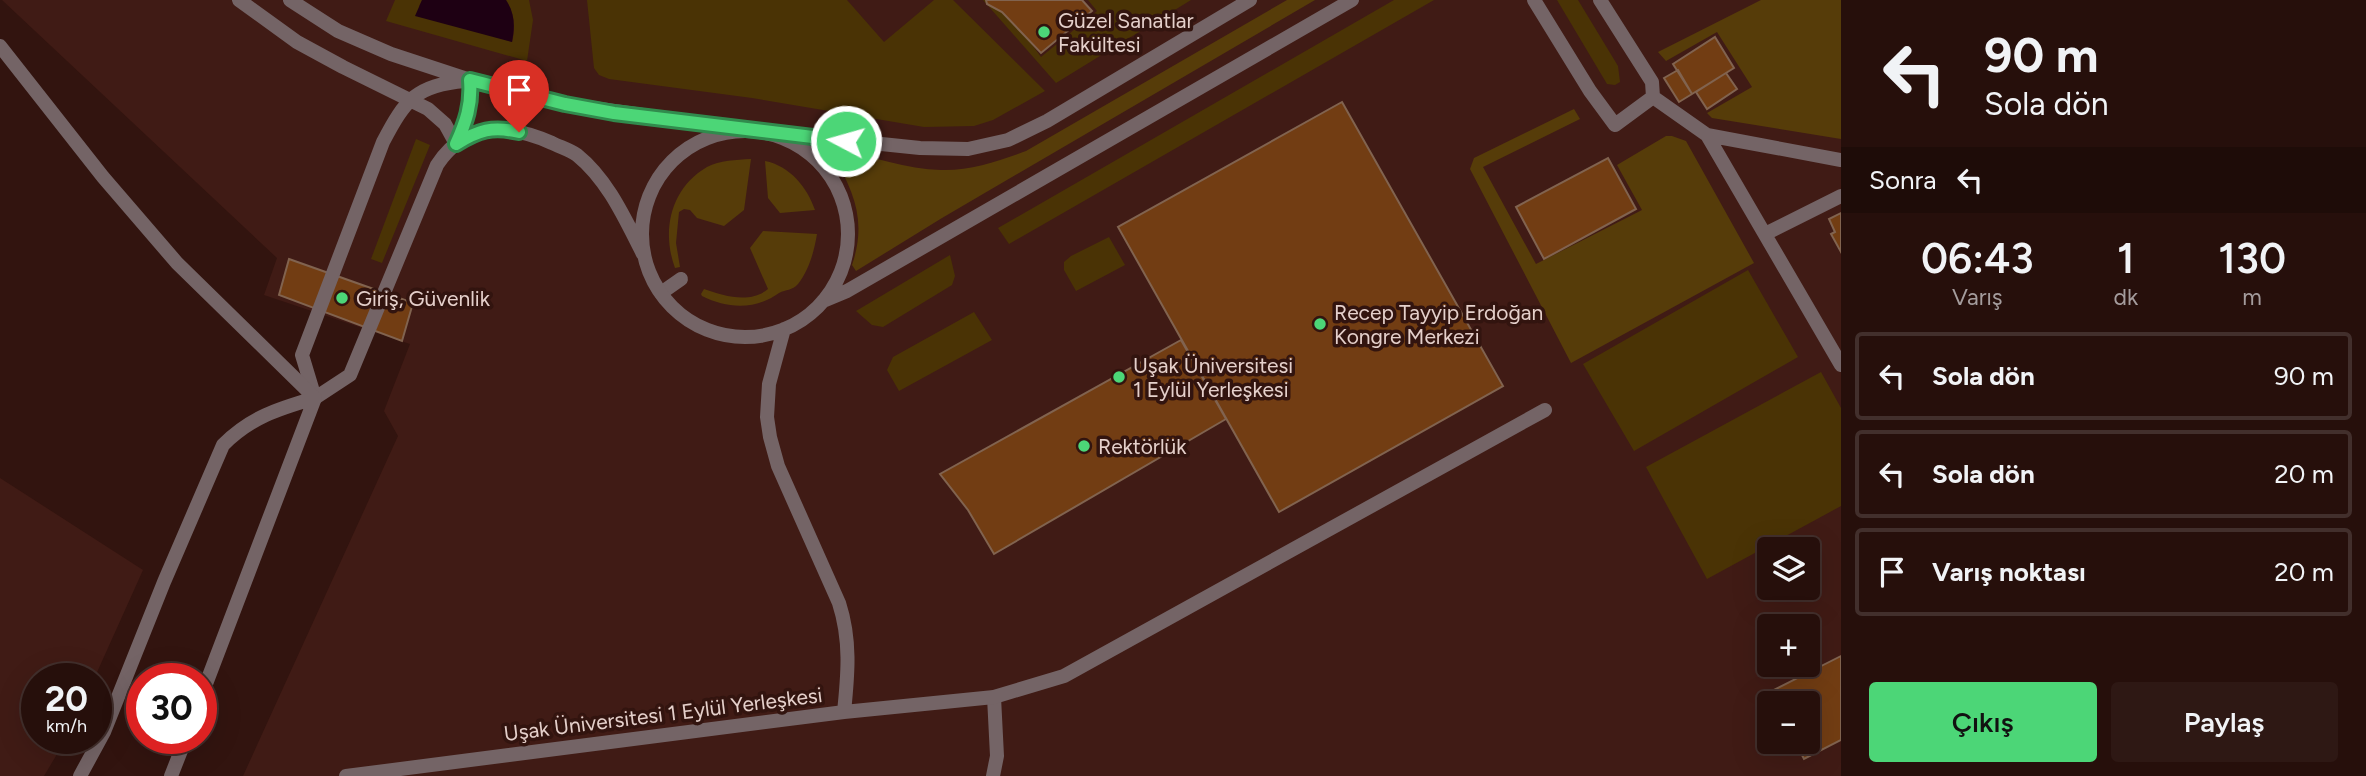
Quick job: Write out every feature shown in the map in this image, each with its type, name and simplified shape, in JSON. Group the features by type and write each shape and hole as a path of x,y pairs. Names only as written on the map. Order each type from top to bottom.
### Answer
{"street":[{"path":"239,0 298,42 428,108 446,124 456,144"},
{"path":"290,0 349,35 391,54 470,80 565,104 757,131 920,148 968,149 1008,140 1047,121 1250,0"},
{"path":"823,301 847,291 1352,0"},
{"path":"1534,0 1590,91 1615,125 1653,97"},
{"path":"1600,0 1652,82 1653,97"},
{"path":"0,46 103,177 177,263 315,398"},
{"path":"214,663 315,398 302,355 383,142 396,118 411,99 425,89 441,83 470,80"},
{"path":"456,144 467,120 472,99 470,80"},
{"path":"1653,97 1707,135 1841,365"},
{"path":"80,776 104,732 223,445 240,428 315,398 350,375 437,165 456,144 477,131 502,128 536,136 576,154 607,190 643,254 653,282 671,306 695,324 723,335 753,337 784,329 811,313 823,301 840,274 848,243 846,212 834,182 814,157 787,140 757,131 723,133 692,145 666,166 649,194 642,224 643,254"},
{"path":"1707,135 1841,159"},
{"path":"1765,234 1841,196"},
{"path":"661,293 681,279"},
{"path":"784,329 769,384 767,417 770,437 778,466 839,603 846,626 849,672 844,712"},
{"name":"Uşak Üniversitesi 1 Eylül Yerleşkesi","path":"345,776 844,712 994,696 1064,676 1545,410"},
{"path":"993,776 996,756 994,696"},
{"path":"171,776 180,754"}],"shaded area":[{"name":"Uşak Üniversitesi 1 Eylül Yerleşkesi","path":"2,0 1841,0 1841,776 243,776 398,436 384,411 410,344 264,295 277,258"},
{"path":"395,0 422,0 419,6 512,42 513,20 506,0 529,0 533,20 527,61 386,21"},
{"path":"422,0 506,0 514,20 512,42 415,16"},
{"path":"587,0 847,0 884,42 934,0 953,0 1045,91 993,120 974,126 924,127 752,98 609,79 599,75 594,68"},
{"path":"983,0 1000,0 1041,57 1097,11 1088,0 1191,0 1056,83"},
{"path":"1287,0 1315,0 856,271 852,265 858,221 852,194 833,155 839,148 902,165 941,170 974,167 1005,158 1026,151"},
{"path":"1394,0 1434,0 1009,244 998,228"},
{"path":"1557,0 1578,0 1618,66 1620,82 1615,85 1607,84"},
{"path":"1761,0 1841,0 1841,139 1712,118 1707,113 1752,87 1717,32 1666,61 1658,52"},
{"path":"1574,109 1580,119 1483,167 1536,264 1642,210 1617,165 1666,136 1686,141 1754,263 1571,363 1470,169 1474,158"},
{"path":"416,139 430,145 382,263 371,259"},
{"path":"751,159 744,210 724,226 697,218 690,210 679,212 676,243 680,267 675,268 669,225 677,198 685,186 707,167 728,161"},
{"path":"765,161 790,173 807,193 815,210 780,213 768,198"},
{"path":"763,231 817,234 810,260 798,284 770,299 751,305 731,305 702,296 704,289 728,296 745,297 761,294 768,289 750,248"},
{"path":"1109,237 1125,265 1076,291 1064,270 1064,262"},
{"path":"950,255 955,276 952,285 883,327 872,325 856,311"},
{"path":"1748,270 1798,357 1634,451 1583,364"},
{"path":"974,312 992,340 899,391 887,370 893,357"},
{"path":"1821,372 1841,408 1841,506 1784,537 1757,537 1757,552 1707,579 1646,467"},
{"path":"0,478 143,570 101,663 21,663 21,754 57,754 44,776 0,776"}],"building":[{"name":"Güzel Sanatlar Fakültesi","path":"986,0 1082,0 1092,11 1041,53 1002,12 987,4"},
{"path":"1715,37 1734,68 1692,94 1673,64"},
{"path":"1678,70 1692,94 1679,102 1664,78"},
{"path":"1726,73 1737,89 1707,109 1696,92"},
{"name":"Recep Tayyip Erdoğan Kongre Merkezi","path":"1342,102 1503,386 1279,512 1118,227"},
{"path":"1608,158 1636,209 1544,259 1516,207"},
{"path":"1841,213 1841,252 1831,234 1835,232 1829,219"},
{"name":"Giriş, Güvenlik","path":"289,259 413,303 402,341 279,295"},
{"name":"Rektörlük","path":"1181,340 1226,419 994,554 968,510 940,474"},
{"path":"1841,656 1841,740 1820,751 1820,691 1772,691 1800,677 1820,677 1820,667"},
{"path":"1801,754 1814,754 1804,759"}],"place":[{"name":"Güzel Sanatlar Fakültesi","path":"1044,32"},
{"name":"Giriş, Güvenlik","path":"342,298"},
{"name":"Recep Tayyip Erdoğan Kongre Merkezi","path":"1320,324"},
{"name":"Uşak Üniversitesi 1 Eylül Yerleşkesi","path":"1119,377"},
{"name":"Rektörlük","path":"1084,446"}],"route":[{"path":"519,132 502,128 477,131 456,144 467,120 472,99 470,80 565,104 614,113 846,141"}]}
